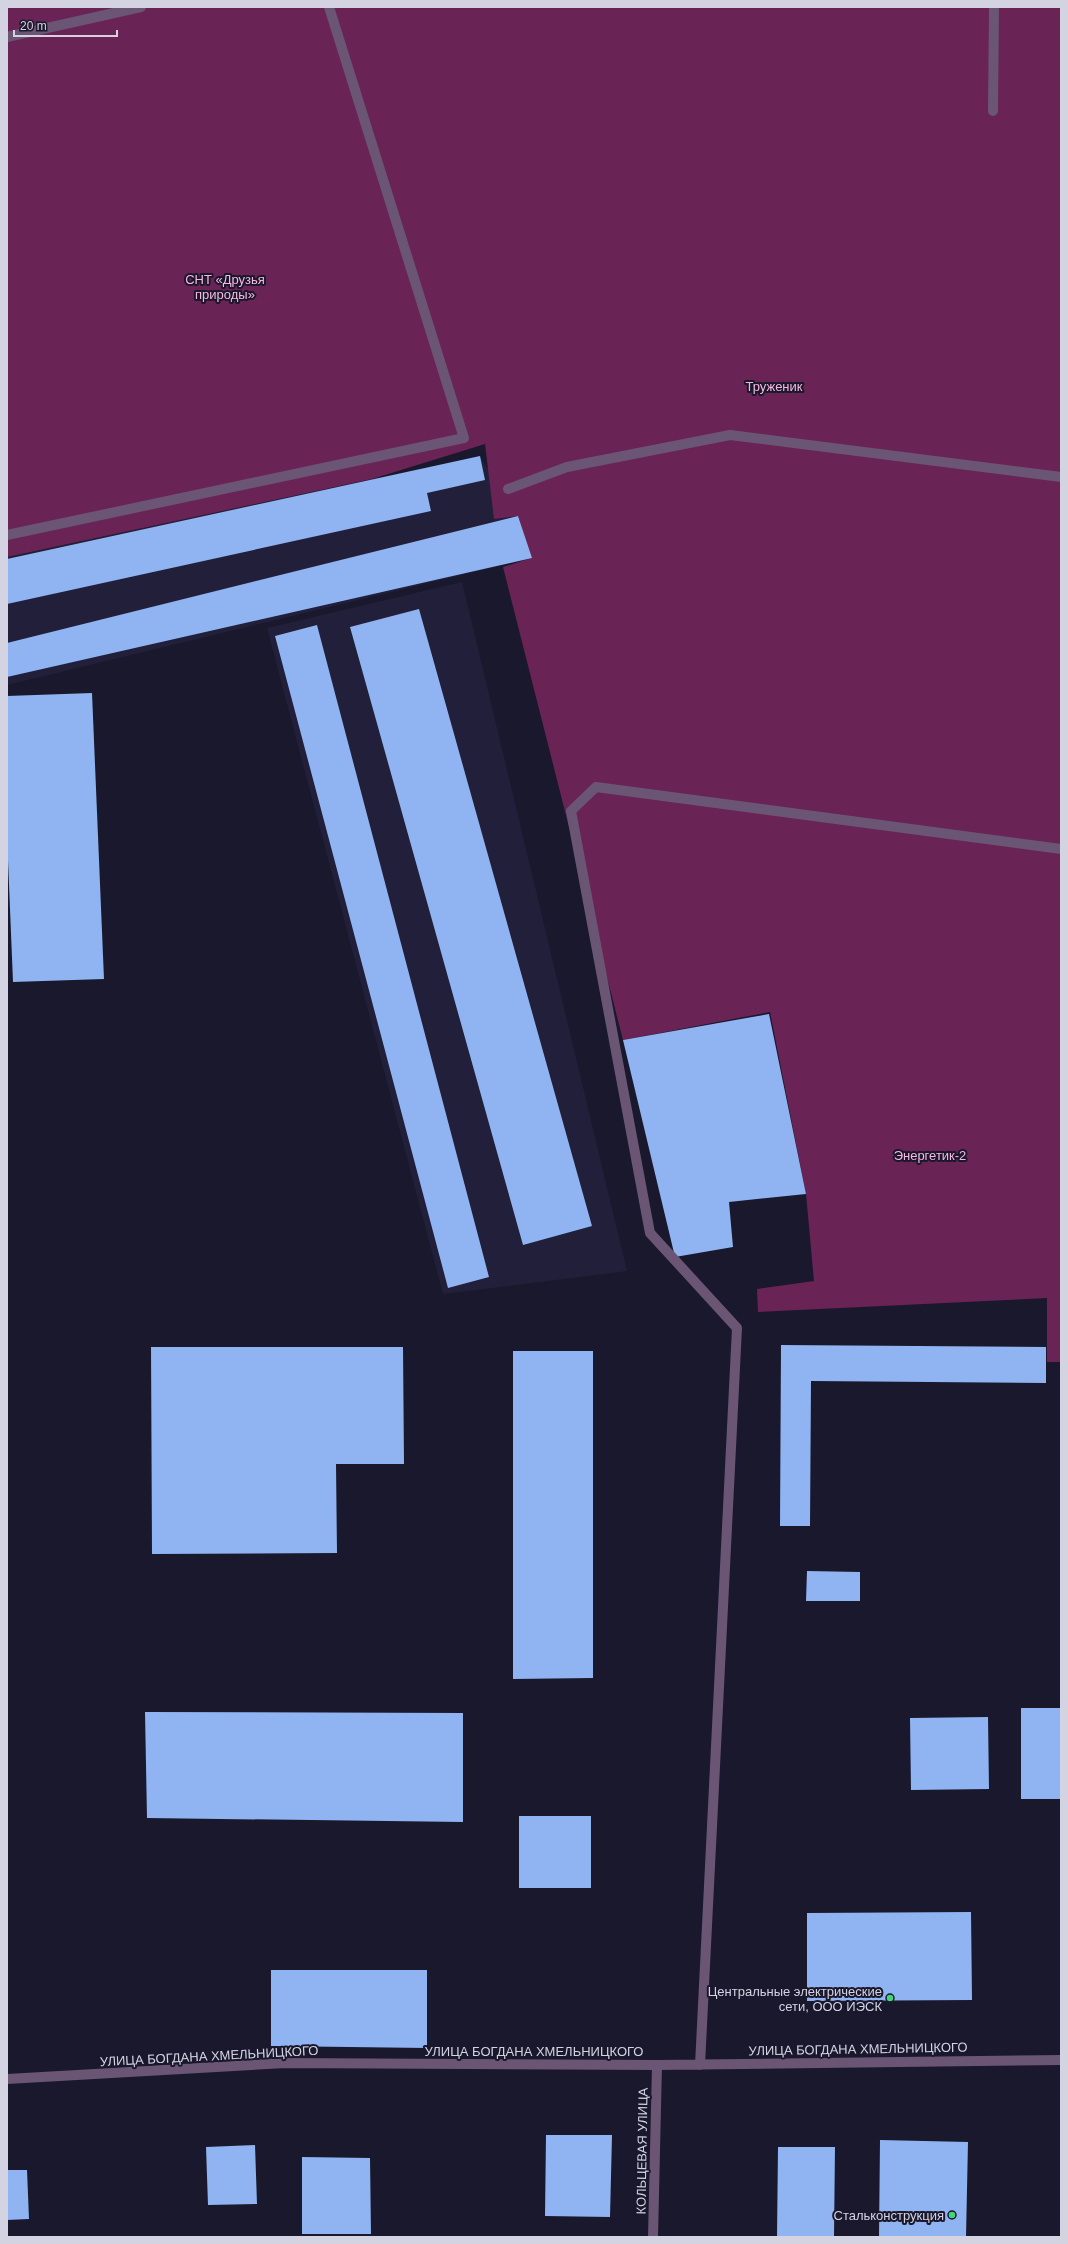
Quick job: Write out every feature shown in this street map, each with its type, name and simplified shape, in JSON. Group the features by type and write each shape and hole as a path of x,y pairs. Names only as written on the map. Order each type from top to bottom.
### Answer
{"street":[{"path":"7,37 141,7"},
{"path":"7,535 464,438 329,7"},
{"path":"993,111 994,7"},
{"path":"508,489 567,467 730,435 1061,477"},
{"path":"700,2065 737,1328 650,1233 571,811 596,787 1061,849"},
{"name":"УЛИЦА БОГДАНА ХМЕЛЬНИЦКОГО","path":"7,2079 285,2063 700,2065 1061,2060"},
{"name":"КОЛЬЦЕВАЯ УЛИЦА","path":"653,2237 657,2065"}],"shaded area":[{"path":"480,456 518,516 532,558 7,685 7,557"},
{"path":"462,582 627,1271 443,1294 267,628"}],"green space":[{"path":"7,7 1061,7 1061,1362 1047,1362 1047,1298 758,1312 757,1289 814,1281 806,1194 770,1012 623,1040 503,567 531,558 518,516 494,519 485,444 372,479 7,557"}],"building":[{"path":"480,456 485,480 427,493 431,511 7,604 7,559"},
{"path":"518,516 532,558 7,677 7,643"},
{"path":"419,609 592,1226 523,1245 350,627"},
{"path":"317,625 489,1277 448,1288 275,636"},
{"path":"92,693 104,979 13,982 7,836 7,696"},
{"path":"769,1014 806,1194 729,1202 733,1247 675,1257 623,1040"},
{"path":"781,1345 1046,1347 1046,1383 811,1381 810,1526 780,1526"},
{"path":"151,1347 403,1347 404,1464 336,1464 337,1553 152,1554"},
{"path":"513,1351 593,1351 593,1678 513,1679"},
{"path":"807,1571 860,1572 860,1601 806,1601"},
{"path":"1021,1708 1061,1708 1061,1799 1021,1799"},
{"path":"145,1712 463,1713 463,1822 147,1818"},
{"path":"988,1717 989,1789 911,1790 910,1718"},
{"path":"519,1816 591,1816 591,1888 519,1888"},
{"path":"971,1912 972,2000 807,2001 807,1913"},
{"path":"271,1970 427,1970 427,2048 271,2046"},
{"path":"546,2135 612,2135 610,2217 545,2216"},
{"path":"880,2140 968,2142 966,2237 879,2237"},
{"path":"255,2145 257,2204 208,2205 206,2147"},
{"path":"778,2147 835,2147 834,2237 777,2237"},
{"path":"302,2157 370,2158 371,2234 302,2234"},
{"path":"7,2170 27,2170 29,2219 7,2220"}],"place":[{"name":"Центральные электрические сети, ООО ИЭСК","path":"890,1998"},
{"name":"Стальконструкция","path":"952,2215"}],"park label":[{"name":"СНТ «Друзья природы»","path":"225,286"},
{"name":"Труженик","path":"774,386"},
{"name":"Энергетик-2","path":"930,1155"}]}
